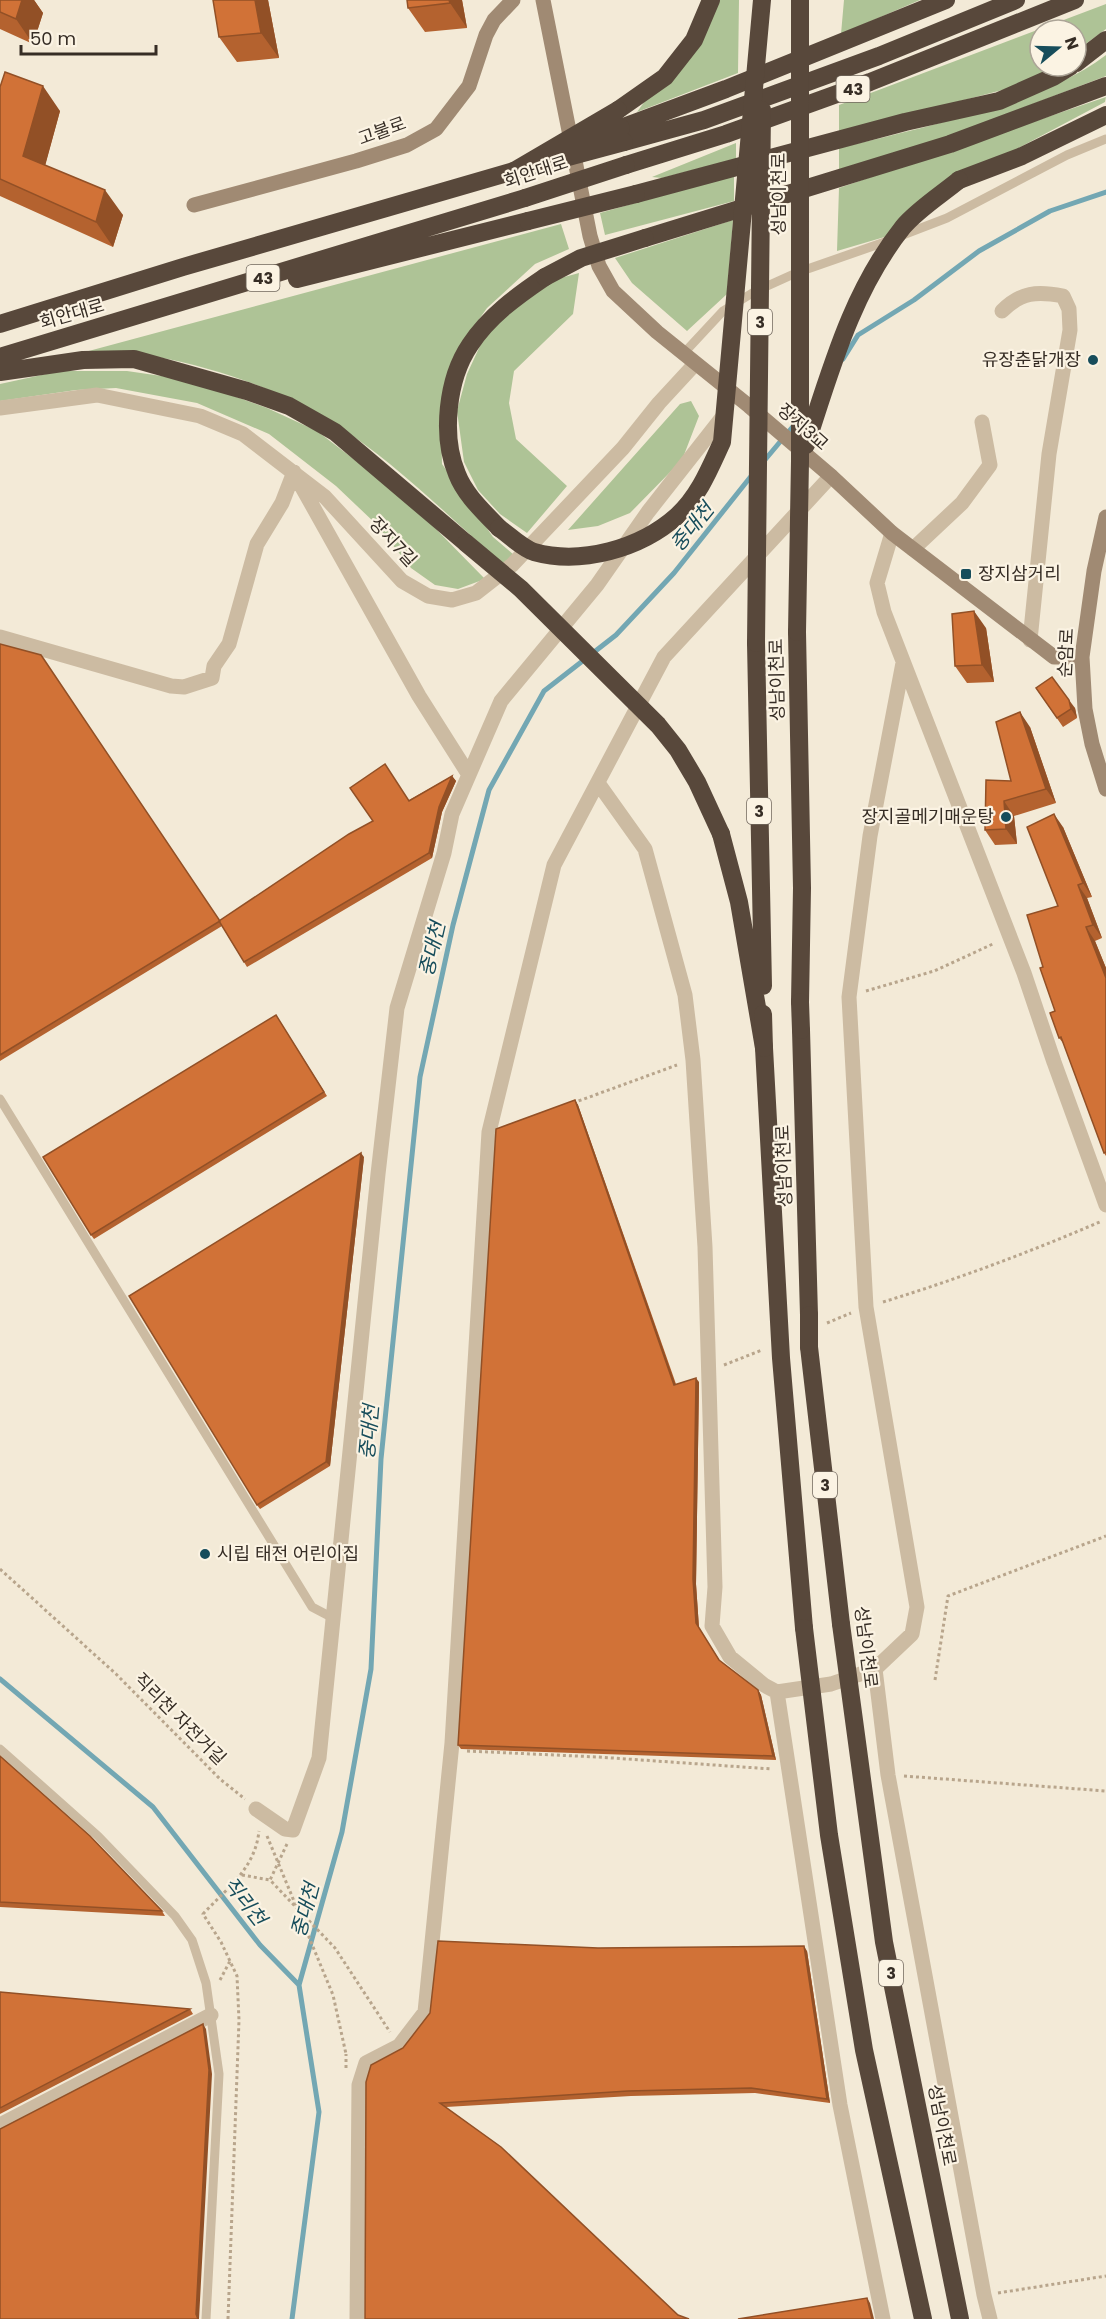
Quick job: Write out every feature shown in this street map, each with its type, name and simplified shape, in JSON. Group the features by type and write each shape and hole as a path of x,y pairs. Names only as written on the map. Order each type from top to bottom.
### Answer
{"highway":[{"path":"621,127 694,40 711,0"},
{"path":"763,0 723,442 702,486 677,516 637,542 609,552 569,556 532,551 499,528 476,503 457,474 447,435 451,388 469,345 504,306 545,276 581,258 645,237 950,144 1106,86"},
{"name":"성남이천로","path":"763,0 756,643 764,1048 781,1358 804,1628 829,1834 864,2050 923,2319"},
{"name":"성남이천로","path":"800,0 800,460 797,632 802,888 800,1002 809,1347 841,1624 884,1942 960,2319"},
{"path":"799,44 808,0"},
{"path":"513,171 621,127 726,89 946,0"},
{"name":"회안대로","path":"0,324 183,267 513,171 542,166 621,127 715,116 879,56 1016,0"},
{"name":"회안대로","path":"0,357 525,198 726,134 870,82 1075,0"},
{"path":"1088,54 1106,40"},
{"path":"86,332 636,194 905,122 999,101 1051,78"},
{"path":"800,460 840,341 860,293 904,226 959,180 1022,156 1106,115"},
{"path":"0,372 83,360 134,359 279,402 335,432 521,589 658,725 678,750 697,782 721,834 739,902 764,1048"}],"street":[{"name":"고불로","path":"194,205 367,158 407,145 436,129 469,86 486,35 495,20 513,0"},
{"path":"256,1809 285,1829 293,1830 319,1758 397,1008 444,853 452,814 501,701 597,585 648,512 744,402 683,354 613,291 599,266 590,236 543,0"},
{"path":"1002,311 1015,299 1043,292 1063,296 1069,309 1070,330 1049,454 1030,640"},
{"name":"장지7길","path":"0,408 97,395 200,416 243,434 325,497 402,581 428,596 452,600 476,593 512,565 623,448 695,364"},
{"name":"장지3교","path":"744,402 831,476 892,533 1030,640 1054,657 1082,657"},
{"path":"913,549 962,503 990,465 982,422"},
{"path":"294,472 419,696 469,775"},
{"path":"0,637 171,686 184,687 212,678 214,666 229,644 257,544 282,503 294,472"},
{"path":"357,2319 359,2085 366,2063 399,2046 425,2012 451,1751 489,1132 554,865 664,657 831,476"},
{"name":"순암로","path":"1106,517 1094,571 1082,657 1085,709 1092,744 1106,789"},
{"path":"892,533 877,584 884,612 1010,936 1106,1205"},
{"path":"598,783 645,849 685,995 693,1060 705,1246 715,1587 712,1626 730,1657 764,1685 777,1692 831,1684 875,1669 912,1634 917,1607 866,1307 849,997 870,837 903,663"},
{"path":"875,1669 888,1775 990,2319"},
{"path":"777,1692 840,2105 883,2319"},
{"path":"0,2126 211,2015"}],"lane":[{"path":"683,354 723,311 754,292 796,273 947,218 1066,155 1106,140"},
{"path":"0,1099 312,1607 333,1618"},
{"path":"0,1749 98,1836 175,1916 192,1940 206,1983 219,2074 206,2319"}],"path":[{"path":"849,997 934,971 1010,936"},
{"path":"564,1106 693,1060"},
{"path":"935,1680 948,1596 1106,1536"},
{"name":"직리천 자전거길","path":"0,1569 116,1674 220,1779 256,1809"},
{"path":"451,1751 598,1757 789,1770"},
{"path":"888,1775 1106,1791"},
{"path":"209,1908 241,1877 258,1842 256,1809"},
{"path":"270,1880 293,1830"},
{"path":"267,1836 333,1995 346,2054"},
{"path":"241,1877 270,1880 335,1948 399,2046"}],"green space":[{"path":"718,0 739,0 738,73 637,112"},
{"path":"844,0 920,0 841,34"},
{"path":"1106,4 1106,29 1088,42 1088,18 1069,18"},
{"path":"1028,34 1028,78 1034,78 1006,89 839,133 839,105"},
{"path":"1106,55 1106,76 915,149 839,174 839,148 1003,104 1070,78 1088,78 1088,67"},
{"path":"1106,97 1105,102 958,180 898,233 837,251 839,188"},
{"path":"736,143 736,159 662,178 652,177"},
{"path":"734,175 734,201 605,235 600,213"},
{"path":"733,220 727,294 687,331 632,283 615,258"},
{"path":"561,224 569,249 535,264 487,308 456,352 441,421 442,464 493,537 514,555 503,564 422,491 358,439 294,401 249,382 203,367 148,356 85,352"},
{"path":"579,273 573,314 514,371 509,403 516,439 567,486 527,533 500,514 478,490 464,462 457,411 467,374 486,333 518,301 557,279"},
{"path":"60,371 127,371 189,380 267,408 317,431 364,467 432,525 485,579 458,589 435,585 411,568 376,524 336,486 269,434 197,403 116,388 76,390 0,401 0,384"},
{"path":"691,401 699,416 682,460 630,513 598,526 568,530 680,404"}],"building":[{"path":"0,0 22,0 16,19 0,12"},
{"path":"213,0 255,0 261,33 219,37"},
{"path":"407,0 449,0 450,3 408,8"},
{"path":"5,72 43,86 23,156 105,190 96,222 0,179 0,87"},
{"path":"974,611 982,665 955,666 952,614"},
{"path":"0,644 41,655 220,921 0,1055"},
{"path":"1052,677 1069,700 1071,709 1057,718 1036,688"},
{"path":"1020,712 1046,789 1004,801 1006,829 985,830 986,780 1011,781 996,722"},
{"path":"385,764 409,801 452,776 439,807 429,853 244,962 219,921 349,834 373,821 350,788"},
{"path":"1054,814 1083,883 1078,885 1093,925 1086,927 1106,978 1106,1152 1104,1153 1050,1013 1055,1011 1040,968 1043,967 1027,915 1058,906 1027,827"},
{"path":"276,1015 324,1092 91,1235 43,1157"},
{"path":"575,1100 674,1385 696,1378 693,1579 696,1623 719,1660 758,1690 773,1756 458,1745 496,1129"},
{"path":"361,1153 326,1462 257,1505 129,1296"},
{"path":"0,1756 90,1836 162,1911 0,1902"},
{"path":"438,1941 598,1948 804,1946 827,2099 751,2088 628,2091 440,2103 501,2147 678,2315 689,2319 365,2319 366,2082 371,2065 403,2048 430,2013"},
{"path":"0,1992 190,2009 0,2108"},
{"path":"203,2024 209,2070 196,2314 198,2319 0,2319 0,2129"},
{"path":"867,2298 872,2319 738,2319"}],"waterway":[{"name":"중대천","path":"843,359 858,335 914,300 979,251 1050,211 1106,192"},
{"name":"중대천","path":"764,461 795,424"},
{"name":"중대천","path":"299,1985 342,1832 371,1669 381,1459 420,1077 453,925 489,790 544,691 616,635 674,573 752,475"},
{"name":"직리천","path":"0,1679 153,1807 260,1945 299,1985 319,2112 292,2319"}],"place":[{"name":"유장춘닭개장","path":"1093,360"},
{"name":"장지삼거리","path":"966,574"},
{"name":"장지골메기매운탕","path":"1006,817"},
{"name":"시립 태전 어린이집","path":"205,1554"}]}
